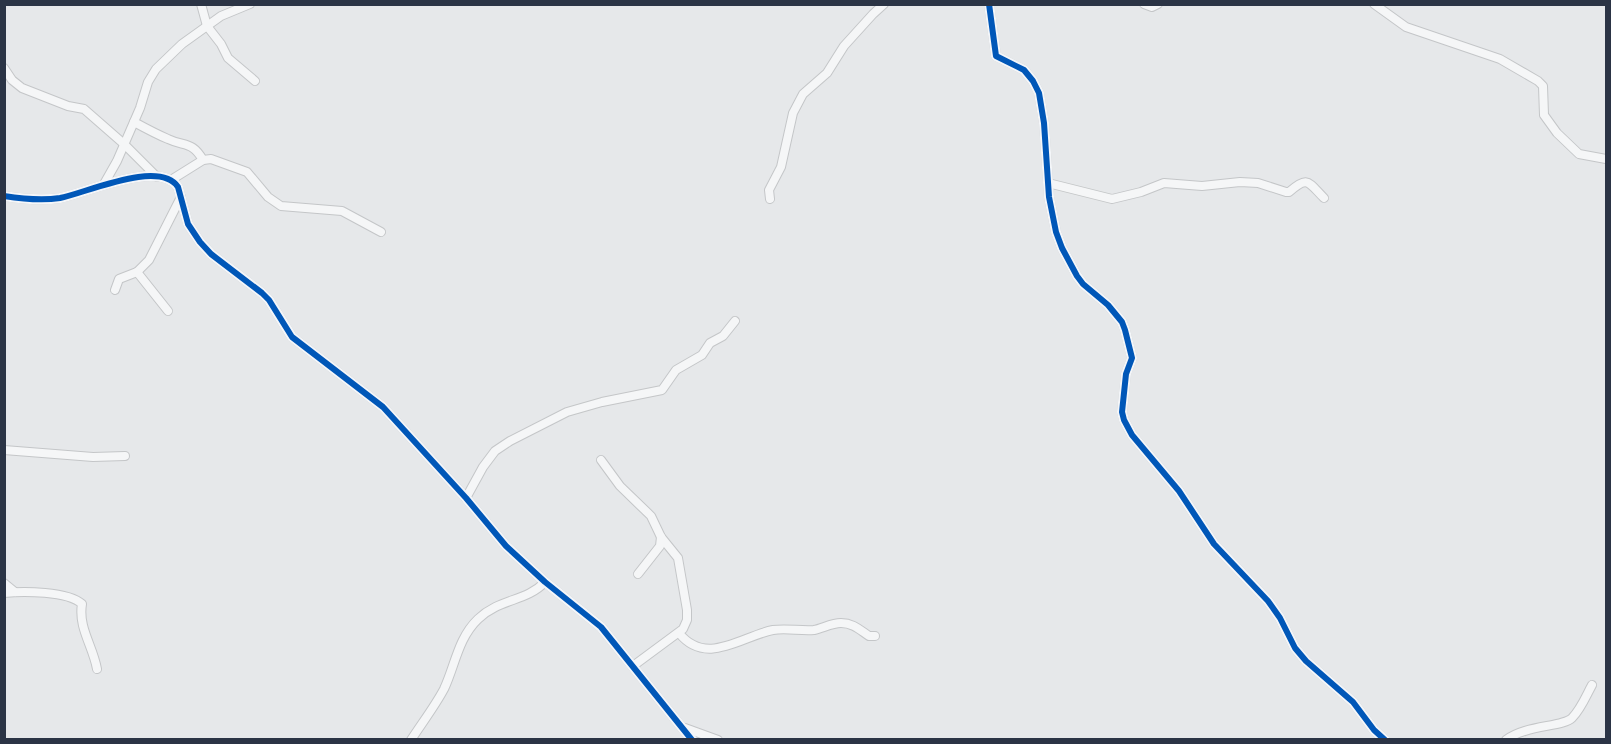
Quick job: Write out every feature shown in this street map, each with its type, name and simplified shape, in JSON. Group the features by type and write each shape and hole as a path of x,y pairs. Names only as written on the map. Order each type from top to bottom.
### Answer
{"street":[{"path":"201,4 207,26 230,62 255,81"},
{"path":"104,184 134,122 148,82 156,69 176,50 221,16 250,4"},
{"path":"770,199 769,190 781,167 793,114 803,94 827,73 844,46 884,4"},
{"path":"989,4 996,56 1024,70 1039,93 1048,183 1056,232 1068,261 1083,284 1108,305 1122,322 1125,330 1132,358 1126,374 1122,411 1132,435 1179,491 1214,544 1268,601 1280,618 1295,648 1306,662 1353,702 1374,730 1385,740"},
{"path":"1144,4 1152,7 1158,4"},
{"path":"1374,4 1406,27 1500,59 1538,81 1543,86 1546,119 1557,133 1579,154 1606,159"},
{"path":"4,68 12,81 22,88 68,106 84,109 157,177"},
{"path":"134,122 172,141 190,145 198,151 203,160"},
{"path":"171,180 203,160 211,159 247,172 268,197 281,206 342,211 381,231"},
{"path":"4,196 49,199 130,179 157,177 171,180 178,187 188,224 211,254 269,300 292,338 383,407 466,498 506,546 545,582 601,627 692,740"},
{"path":"1048,183 1112,199 1141,192 1164,183 1202,186 1240,182 1258,183 1289,192 1302,181 1312,186 1324,198"},
{"path":"115,290 119,279 137,272 149,260 181,197"},
{"path":"137,272 168,311"},
{"path":"466,498 483,467 495,451 510,441 567,412 602,402 662,390 676,370 702,355 710,343 723,336 735,321"},
{"path":"4,450 93,457 125,456"},
{"path":"602,460 620,486 651,516 661,537 678,558 686,599 687,620 679,633 633,666"},
{"path":"638,574 660,546 661,537"},
{"path":"411,740 440,696 453,659 475,621 496,605 537,591 545,582"},
{"path":"4,583 15,592"},
{"path":"4,593 23,591 76,599 82,604 80,615 82,625 97,669"},
{"path":"679,633 690,642 710,649 771,630 812,630 840,623 861,628 869,636 875,636"},
{"path":"1506,740 1534,727 1568,721 1573,717 1592,685"},
{"path":"682,726 718,740"}],"cycle path":[{"path":"989,4 996,56 1024,70 1039,93 1044,123 1049,197 1056,232 1062,248 1083,284 1108,305 1122,322 1125,330 1132,358 1126,374 1122,412 1132,435 1179,491 1214,544 1268,601 1280,618 1295,648 1306,661 1353,702 1374,730 1385,740"},
{"path":"4,196 53,199 139,177 155,176 169,179 178,187 188,224 211,254 269,300 292,337 383,407 466,498 506,546 545,582 601,627 692,740"}]}
